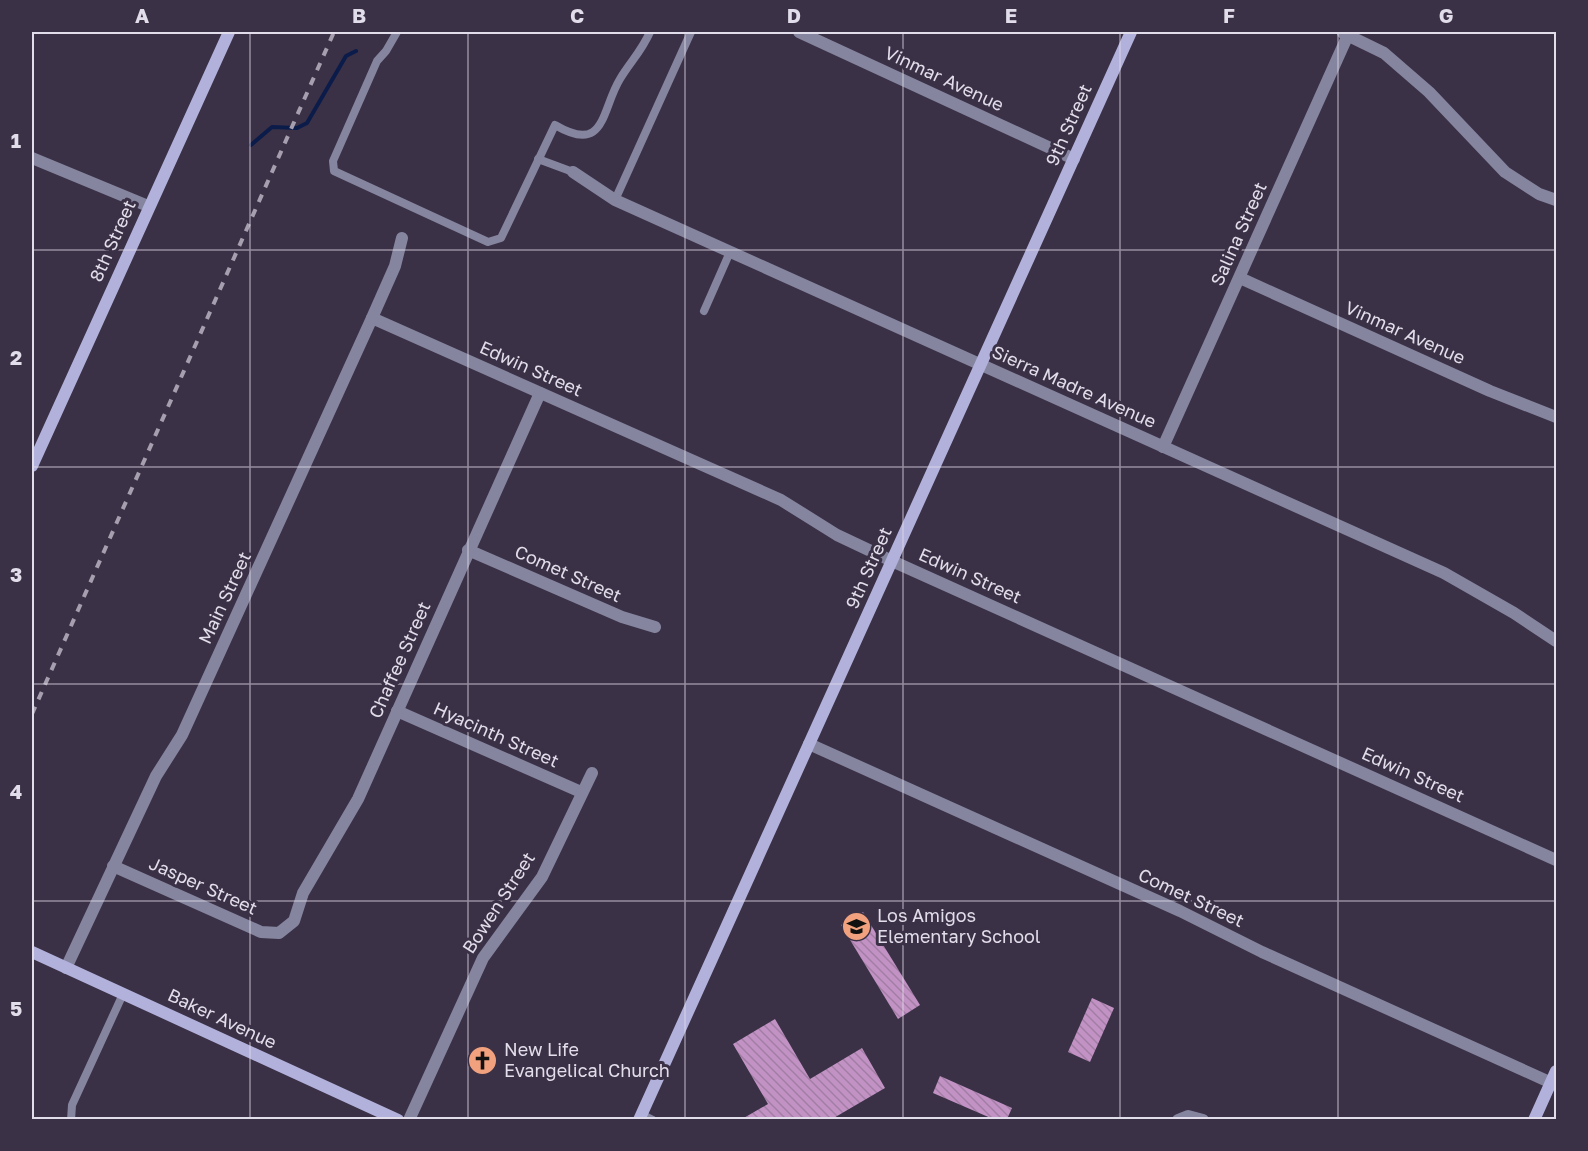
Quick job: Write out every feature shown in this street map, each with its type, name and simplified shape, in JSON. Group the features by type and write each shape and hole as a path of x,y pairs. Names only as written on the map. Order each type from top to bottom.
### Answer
{"street":[{"name":"8th Street","path":"32,466 148,206 229,32"},
{"name":"Vinmar Avenue","path":"800,32 1074,159"},
{"name":"9th Street","path":"640,1117 1131,32"},
{"path":"1344,33 1384,52 1429,92 1505,172 1539,194 1557,201"},
{"name":"Salina Street","path":"1162,447 1240,278 1344,33"},
{"path":"32,158 148,206"},
{"name":"Sierra Madre Avenue","path":"573,172 615,200 1444,573 1515,613 1557,641"},
{"name":"Main Street","path":"66,968 156,776 182,735 372,318 395,266 402,238"},
{"name":"Vinmar Avenue","path":"1240,278 1490,391 1557,417"},
{"name":"Edwin Street","path":"372,318 781,500 837,535 892,561 1557,860"},
{"name":"Chaffee Street","path":"279,933 294,921 303,893 358,799 540,393"},
{"name":"Comet Street","path":"468,550 622,617 655,627"},
{"name":"Hyacinth Street","path":"397,711 581,792"},
{"name":"Comet Street","path":"809,744 1180,911 1262,952 1554,1084"},
{"name":"Bowen Street","path":"409,1119 483,958 542,877 592,773"},
{"name":"Jasper Street","path":"113,866 261,932 279,933"},
{"name":"Baker Avenue","path":"32,952 398,1119"},
{"path":"1534,1119 1554,1084 1557,1071"},
{"path":"1178,1119 1188,1116 1203,1119"}],"lane":[{"path":"397,32 377,62 333,160 334,171 488,242 501,238 555,125 577,136 591,134 601,124 620,80 643,49 650,32"},
{"path":"615,200 691,32"},
{"path":"538,159 573,172"},
{"path":"704,311 730,252"},
{"path":"71,1119 72,1105 123,994"},
{"path":"640,1117 653,1119"}],"building":[{"path":"863,912 920,1005 898,1019 841,925"},
{"path":"1092,998 1114,1008 1090,1062 1068,1052"},
{"path":"775,1019 810,1079 862,1048 885,1088 832,1119 742,1119 768,1104 733,1044"},
{"path":"940,1076 1012,1108 1007,1119 993,1119 933,1093"}],"waterway":[{"path":"251,145 272,127 297,128 307,123 346,56 356,51"}],"railway":[{"path":"32,714 334,32"}],"place":[{"name":"Los Amigos Elementary School","path":"856,926"},
{"name":"New Life Evangelical Church","path":"483,1060"}]}
